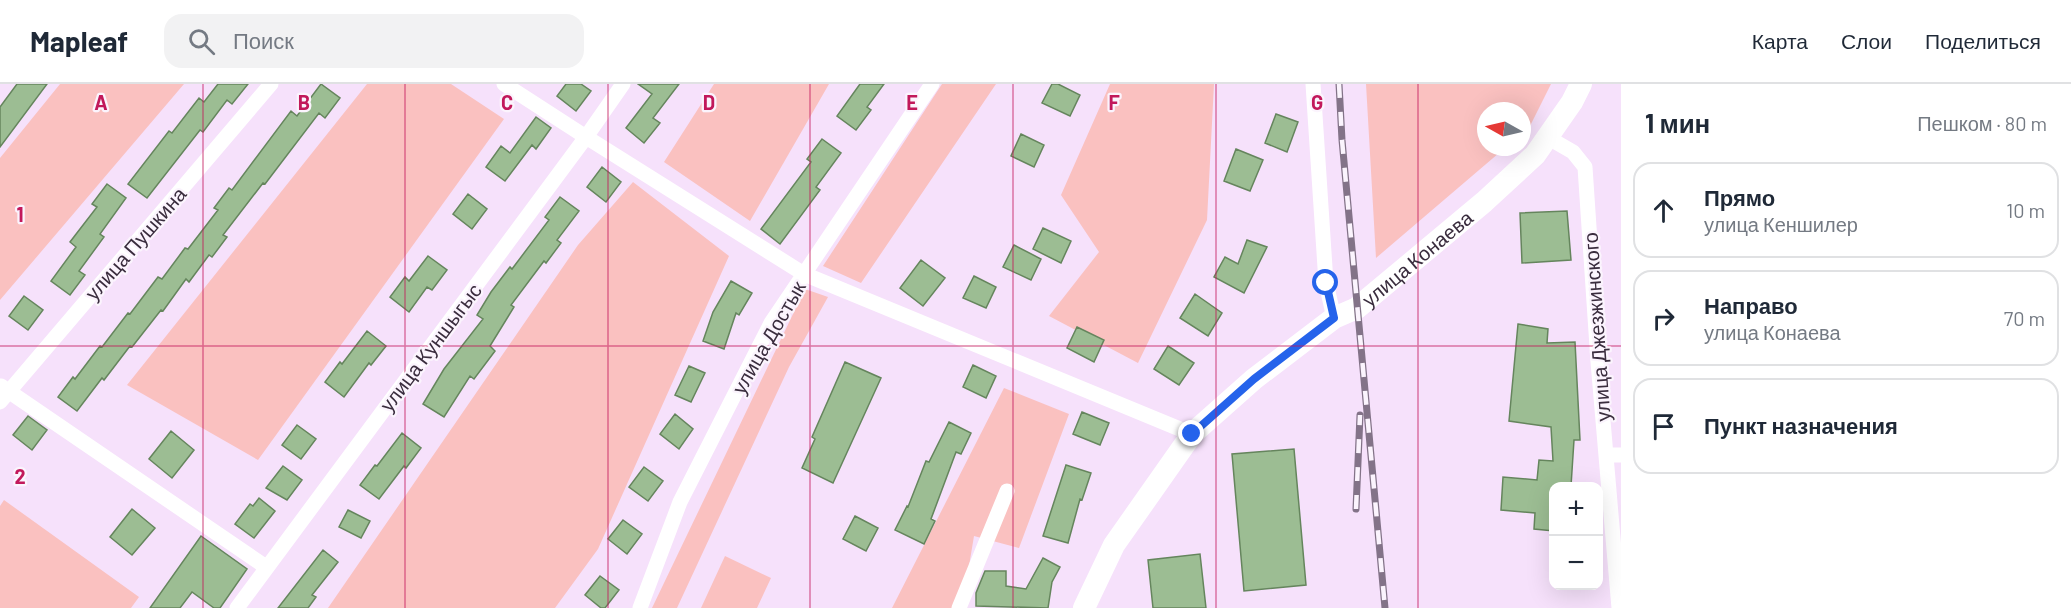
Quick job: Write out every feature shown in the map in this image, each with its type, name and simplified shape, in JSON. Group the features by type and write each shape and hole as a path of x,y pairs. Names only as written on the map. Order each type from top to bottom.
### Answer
{"main road":[{"name":"улица Конаева","path":"1083,608 1113,545 1192,434 1254,379 1334,318 1357,308 1484,202 1535,154 1572,102 1581,84"}],"street":[{"name":"улица Пушкина","path":"3,392 271,84"},
{"path":"504,84 804,274 1192,434"},
{"name":"улица Куншыгыс","path":"237,608 623,84"},
{"name":"улица Достык","path":"640,608 680,502 771,323 932,84"},
{"path":"1313,84 1326,283 1334,318"},
{"name":"улица Джезжинского","path":"1547,137 1573,152 1585,166 1598,362 1613,455 1619,608"},
{"path":"3,392 266,567"},
{"path":"959,608 1007,491"}],"shaded area":[{"path":"60,84 184,84 0,300 0,158"},
{"path":"367,84 451,84 504,119 258,460 127,385"},
{"path":"714,84 829,84 750,221 664,162"},
{"path":"942,84 996,84 861,283 823,266"},
{"path":"1110,84 1214,84 1207,220 1138,363 1049,316 1099,252 1061,195"},
{"path":"1366,84 1551,84 1531,124 1531,102 1477,102 1477,156 1495,156 1376,258"},
{"path":"633,182 729,256 598,549 555,608 328,608 578,245"},
{"path":"805,289 828,297 789,367 677,608 652,608"},
{"path":"1004,388 1069,414 1019,548 974,536 962,608 892,608"},
{"path":"4,500 139,597 131,608 0,608 0,506"},
{"path":"725,556 771,578 757,608 701,608"}],"building":[{"path":"17,84 47,84 0,147 0,107"},
{"path":"218,84 248,84 232,104 227,100 203,132 200,130 147,198 128,184 169,131 172,133 199,98 204,102"},
{"path":"321,84 340,98 325,118 319,113 223,235 227,237 212,257 209,255 189,282 186,279 163,311 161,310 132,347 130,346 104,380 102,378 77,411 58,397 128,313 130,314 158,277 162,279 185,248 188,249 218,210 214,208 229,188 232,190 291,111 297,116"},
{"path":"566,84 581,84 591,91 576,111 557,96"},
{"path":"638,84 679,84 653,118 660,123 644,143 626,128 652,94"},
{"path":"860,84 884,84 867,107 871,110 856,130 837,116"},
{"path":"1052,84 1058,84 1080,95 1070,116 1042,103"},
{"path":"1276,114 1298,122 1287,152 1265,143"},
{"path":"536,117 551,128 536,149 532,145 505,181 486,167 501,146 510,153"},
{"path":"1021,134 1044,145 1034,167 1011,156"},
{"path":"822,139 841,153 816,187 820,190 780,244 761,229 811,162 807,159"},
{"path":"1236,149 1263,160 1250,191 1224,181"},
{"path":"602,167 621,182 606,202 587,187"},
{"path":"107,184 126,198 100,234 104,237 79,271 85,275 70,295 51,281 76,247 70,242 97,207 92,204"},
{"path":"468,194 487,209 472,229 453,214"},
{"path":"560,197 579,211 557,240 561,243 546,263 544,261 511,305 514,307 490,346 495,351 474,379 470,376 444,417 423,404 444,369 483,319 477,315 491,292 510,267 512,269 549,220 545,217"},
{"path":"1567,211 1571,260 1522,263 1520,213"},
{"path":"1043,228 1071,241 1061,263 1033,249"},
{"path":"1247,240 1267,247 1244,293 1214,277 1225,257 1238,264"},
{"path":"1014,245 1041,259 1031,280 1003,267"},
{"path":"428,256 447,270 432,290 427,287 409,312 390,297 405,277 409,281"},
{"path":"921,260 945,278 923,306 900,288"},
{"path":"974,276 996,287 986,308 963,298"},
{"path":"731,281 752,293 739,315 736,313 724,349 703,341 713,312"},
{"path":"1195,294 1222,313 1208,336 1180,318"},
{"path":"24,296 43,310 28,330 9,316"},
{"path":"1518,324 1548,329 1547,343 1575,342 1580,440 1574,440 1571,482 1549,482 1549,530 1534,529 1535,513 1501,510 1503,477 1537,480 1539,460 1553,461 1551,427 1509,421"},
{"path":"1077,327 1104,340 1094,362 1067,348"},
{"path":"367,331 386,346 371,365 369,363 344,397 325,382"},
{"path":"1168,346 1194,363 1179,385 1154,369"},
{"path":"845,362 881,378 833,483 802,468 815,439 812,437"},
{"path":"973,365 996,376 986,398 963,387"},
{"path":"689,366 705,373 691,402 675,395"},
{"path":"1082,412 1109,423 1100,445 1073,434"},
{"path":"675,414 693,429 679,449 660,434"},
{"path":"28,416 47,430 32,450 13,435"},
{"path":"949,422 971,433 961,454 956,452 931,519 935,521 924,544 895,530 908,507 926,461 929,462"},
{"path":"297,425 316,439 301,459 282,445"},
{"path":"171,431 194,450 172,478 149,459"},
{"path":"402,433 421,448 379,499 360,485"},
{"path":"1294,449 1306,585 1244,591 1232,454"},
{"path":"1066,465 1091,473 1082,500 1080,499 1068,543 1043,536"},
{"path":"283,466 302,480 287,500 266,488"},
{"path":"644,467 663,481 648,501 629,487"},
{"path":"259,498 275,511 254,538 235,524 250,504 253,506"},
{"path":"132,509 155,528 132,555 110,537"},
{"path":"348,510 370,521 361,538 339,527"},
{"path":"855,516 878,528 866,551 843,539"},
{"path":"623,520 642,534 627,554 608,539"},
{"path":"201,536 247,569 220,608 214,608 192,592 180,608 150,608"},
{"path":"323,550 338,562 312,595 316,597 308,608 278,608"},
{"path":"1200,554 1206,608 1153,608 1148,560"},
{"path":"1043,558 1060,567 1052,582 1048,608 976,606 976,593 985,571 1006,571 1006,586 1026,589"},
{"path":"600,576 619,590 605,608 601,608 585,595"}],"railway":[{"path":"1339,84 1342,140 1385,608"},
{"path":"1356,509 1360,415"}],"route":[{"path":"1192,434 1254,379 1334,318 1326,283"}]}
